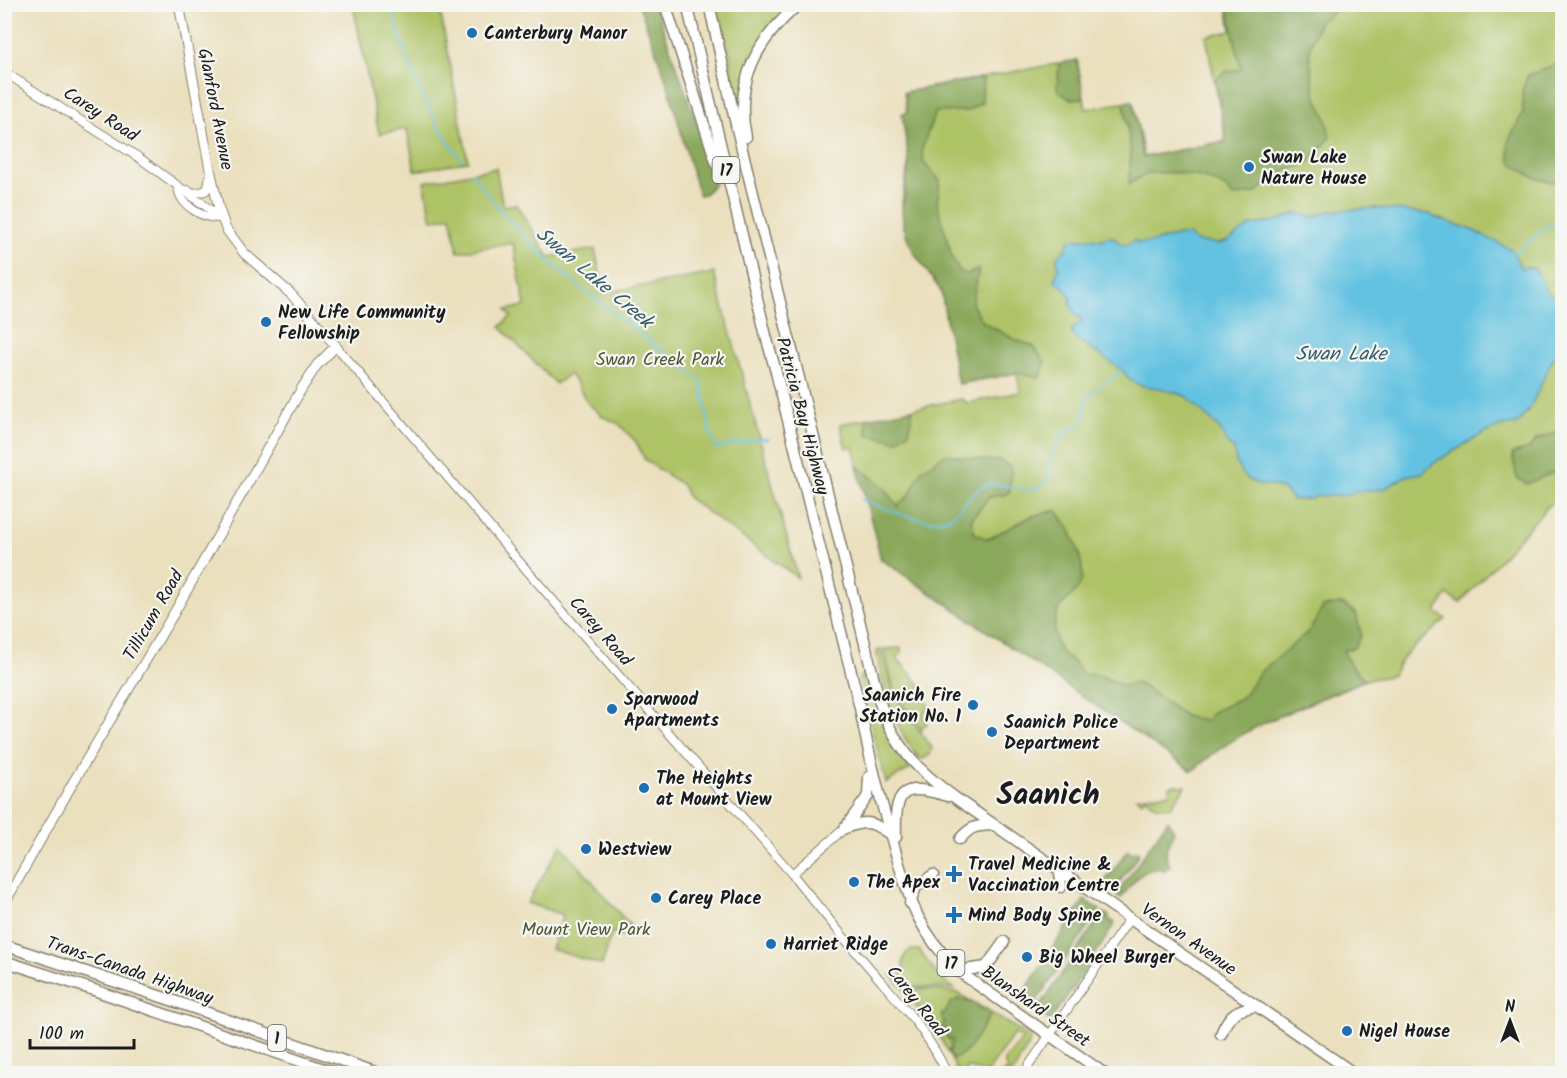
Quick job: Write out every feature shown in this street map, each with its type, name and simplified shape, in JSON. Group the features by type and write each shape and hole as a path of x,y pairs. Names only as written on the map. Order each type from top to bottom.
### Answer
{"highway":[{"path":"665,4 711,142 748,284 766,336"},
{"name":"Patricia Bay Highway","path":"687,4 766,336 860,708 871,763 891,835"},
{"name":"Patricia Bay Highway","path":"709,4 878,696 892,733 918,768"},
{"path":"769,255 768,228 744,127 745,86 758,50 773,28 799,4"},
{"path":"845,828 868,796 870,785 860,708"},
{"name":"Vernon Avenue","path":"918,768 955,798 1355,1074"},
{"path":"897,856 895,816 898,801 904,793 913,789 926,789 955,798"},
{"path":"845,828 860,822 870,822 891,835"},
{"path":"960,839 974,827 994,825"},
{"name":"Blanshard Street","path":"891,835 910,903 925,932 943,956 958,971 1105,1074"},
{"path":"1060,871 1061,887"},
{"path":"910,903 916,887 933,875"},
{"path":"958,971 986,967 1004,942"},
{"name":"Trans-Canada Highway","path":"4,945 174,1001 380,1074"},
{"name":"Trans-Canada Highway","path":"4,961 109,994 338,1074"},
{"path":"1221,1034 1234,1012 1257,1006"}],"main road":[{"name":"Glanford Avenue","path":"179,4 210,169 222,218"},
{"name":"Carey Road","path":"222,218 235,243 291,294 336,346"},
{"name":"Tillicum Road","path":"4,904 302,388 317,365 336,346"}],"street":[{"name":"Carey Road","path":"4,72 138,157 177,187 178,195 197,213 208,218 222,218"},
{"path":"177,187 194,193 205,191 209,185 210,169"},
{"name":"Carey Road","path":"336,346 525,568 792,874 823,914 921,1028 947,1074"},
{"path":"792,874 845,828"},
{"path":"1023,1074 1130,918"}],"green space":[{"path":"353,5 439,5 468,161 415,171 407,129 379,134"},
{"path":"639,5 655,5 714,184 705,194 699,195 668,85"},
{"path":"715,5 796,5 771,28 739,106 731,75 730,54"},
{"path":"1227,5 1562,5 1562,491 1460,603 1447,595 1436,612 1446,619 1407,653 1391,676 1365,680 1259,725 1224,745 1192,771 881,559 853,447 846,448 840,424 961,399 968,403 1020,392 1017,373 958,384 941,291 913,250 903,224 902,203 909,159 902,114 907,112 904,92 1077,60 1086,109 1133,101 1144,157 1226,141 1206,36 1231,31"},
{"path":"1227,5 1340,5 1321,21 1309,53 1315,94 1326,117 1330,138 1308,163 1276,175 1256,193 1233,197 1227,190 1206,179 1179,173 1145,175 1129,184 1131,153 1124,102 1133,101 1143,157 1226,141 1215,79 1225,72 1241,69"},
{"path":"1077,60 1084,98 1069,99 1057,89 1059,63"},
{"path":"1562,62 1562,182 1554,182 1534,177 1510,161 1508,142 1523,112 1522,91 1528,75"},
{"path":"983,78 982,102 968,111 935,112 922,149 924,163 940,181 937,203 952,257 960,272 968,274 979,269 972,304 983,322 1014,339 1033,346 1045,362 1041,378 1017,373 958,384 941,291 915,254 903,224 902,209 909,163 902,114 907,112 904,92"},
{"name":"Swan Creek Park","path":"496,168 503,206 516,204 549,257 595,249 604,293 714,273 798,578 688,498 682,485 645,460 636,442 619,424 602,416 587,402 569,374 556,384 500,327 511,316 506,310 525,306 513,243 458,252 451,216 432,220 424,182"},
{"path":"913,409 909,432 896,441 867,434 866,418"},
{"path":"1562,428 1562,474 1554,472 1527,484 1517,478 1512,454 1529,449 1537,439 1553,434"},
{"path":"945,454 1002,461 1011,468 1010,491 1005,495 989,497 971,520 975,534 988,539 1032,516 1056,510 1066,524 1081,560 1082,578 1076,591 1057,612 1055,635 1060,651 1083,674 1102,676 1122,686 1136,683 1187,717 1207,720 1212,712 1244,695 1259,673 1310,630 1323,607 1342,604 1356,613 1361,635 1354,648 1343,650 1350,664 1365,680 1252,729 1211,755 1192,771 881,559 857,466 884,487 898,506 909,495 922,470"},
{"path":"901,648 902,653 897,658 922,687 919,690 930,708 923,714 927,724 922,726 922,730 893,687 884,649"},
{"path":"881,649 894,695 932,748 930,755 923,759 920,759 903,736 892,711 877,657 877,651"},
{"path":"864,674 868,676 889,737 911,768 886,783 859,678"},
{"path":"1186,786 1170,808 1155,806 1146,797 1142,801 1137,797 1170,793 1169,787"},
{"path":"1168,820 1174,831 1166,851 1170,866 1165,870 1145,872 1134,881 1121,898 1116,895"},
{"name":"Mount View Park","path":"561,845 631,927 628,938 612,932 602,965 551,949 563,915 527,903"},
{"path":"1128,850 1131,853 1138,851 1139,854 1112,893 1097,884 1103,884"},
{"path":"1084,900 1100,910 1035,1003 1040,1006 1103,912 1115,923 1050,1021 1019,1000"},
{"path":"910,950 919,950 936,973 954,989 900,986 891,975 904,973 904,958"},
{"path":"903,989 958,993 1032,1038 1013,1073 1002,1073 1007,1070 1004,1061 1023,1039 1014,1034 987,1073 966,1067 967,1073 958,1073 941,1039"},
{"path":"959,999 977,1004 991,1014 967,1051 953,1060 948,1051 951,1049 950,1044 953,1040 948,1039 944,1034 946,1031 942,1027 944,1022 941,1015 946,1012 950,1003"}],"water":[{"name":"Swan Lake","path":"1377,208 1430,214 1472,230 1511,249 1522,268 1535,269 1546,290 1562,303 1562,345 1551,362 1530,408 1517,424 1501,426 1481,435 1435,462 1422,473 1406,476 1384,489 1293,500 1283,489 1260,485 1249,480 1241,472 1234,450 1219,428 1186,396 1131,381 1122,370 1074,337 1071,330 1082,321 1070,304 1071,298 1055,280 1058,269 1057,257 1066,249 1070,240 1092,238 1100,240 1110,236 1127,245 1134,240 1138,243 1154,242 1179,235 1188,235 1195,241 1218,244 1228,241 1250,226 1280,220 1296,213 1312,217 1331,211"}],"waterway":[{"name":"Swan Lake Creek","path":"4,10 17,4"},
{"name":"Swan Lake Creek","path":"391,4 410,66 428,106 449,143 462,160"},
{"name":"Swan Lake Creek","path":"471,172 504,215 551,263 701,381 710,432 716,448 758,439 769,439"},
{"name":"Swan Lake Creek","path":"1514,253 1547,227 1562,219"},
{"name":"Swan Lake Creek","path":"861,499 905,516 940,520 950,517 986,485 999,484 1024,490 1037,488 1047,478 1051,455 1059,440 1067,431 1082,422 1088,396 1122,370"}],"place":[{"name":"Canterbury Manor","path":"472,33"},
{"name":"Swan Lake Nature House","path":"1249,167"},
{"name":"New Life Community Fellowship","path":"266,322"},
{"name":"Saanich Fire Station No. 1","path":"973,705"},
{"name":"Sparwood Apartments","path":"612,709"},
{"name":"Saanich Police Department","path":"992,732"},
{"name":"The Heights at Mount View","path":"644,788"},
{"name":"Westview","path":"586,849"},
{"name":"Travel Medicine & Vaccination Centre","path":"954,874"},
{"name":"The Apex","path":"854,882"},
{"name":"Carey Place","path":"656,898"},
{"name":"Mind Body Spine","path":"954,915"},
{"name":"Harriet Ridge","path":"771,944"},
{"name":"Big Wheel Burger","path":"1027,957"},
{"name":"Nigel House","path":"1347,1031"}],"district":[{"name":"Saanich","path":"1048,794"}]}
